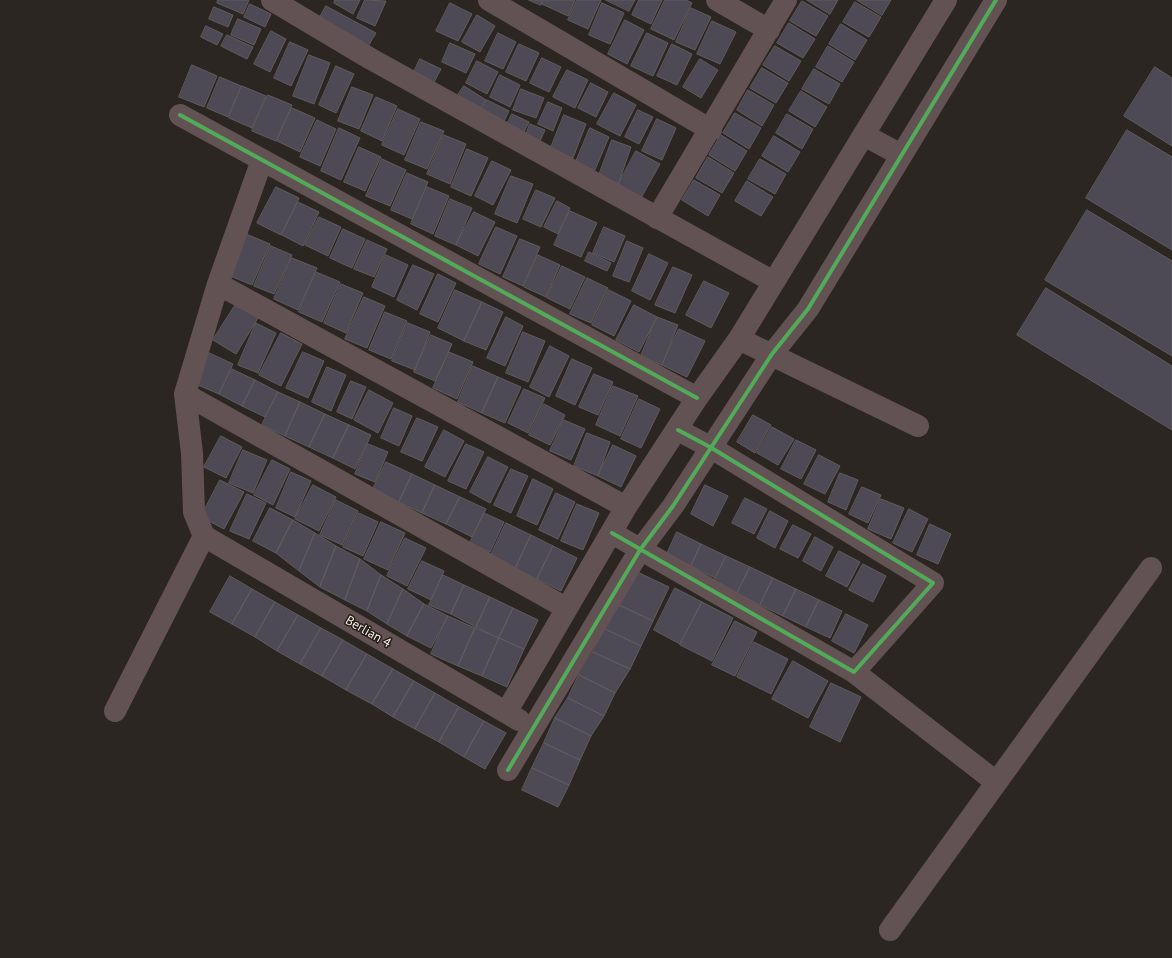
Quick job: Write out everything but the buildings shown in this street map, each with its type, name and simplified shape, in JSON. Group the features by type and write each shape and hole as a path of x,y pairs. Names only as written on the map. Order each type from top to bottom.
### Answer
{"street":[{"path":"272,0 371,59 774,282"},
{"path":"488,0 711,130"},
{"path":"717,0 769,30"},
{"path":"657,218 711,130 786,0"},
{"path":"507,711 626,507 678,430 697,398 739,338 946,0"},
{"path":"508,770 640,550 673,506 772,354 808,309 996,0"},
{"path":"180,115 697,398"},
{"path":"864,135 901,155"},
{"path":"115,711 204,536 194,512 192,453 185,394 218,284 262,160"},
{"path":"218,284 626,507"},
{"path":"739,338 918,426"},
{"path":"185,394 566,608"},
{"path":"678,430 710,447 933,584 854,672"},
{"path":"612,533 854,672 996,782"},
{"name":"Berlian 4","path":"204,536 507,711 532,728"},
{"path":"890,930 1151,568"}],"cycle path":[{"path":"508,770 640,550 673,506 772,354 808,309 996,0"},
{"path":"180,115 697,398"},
{"path":"612,533 854,672 933,583 710,447 678,430"}]}
